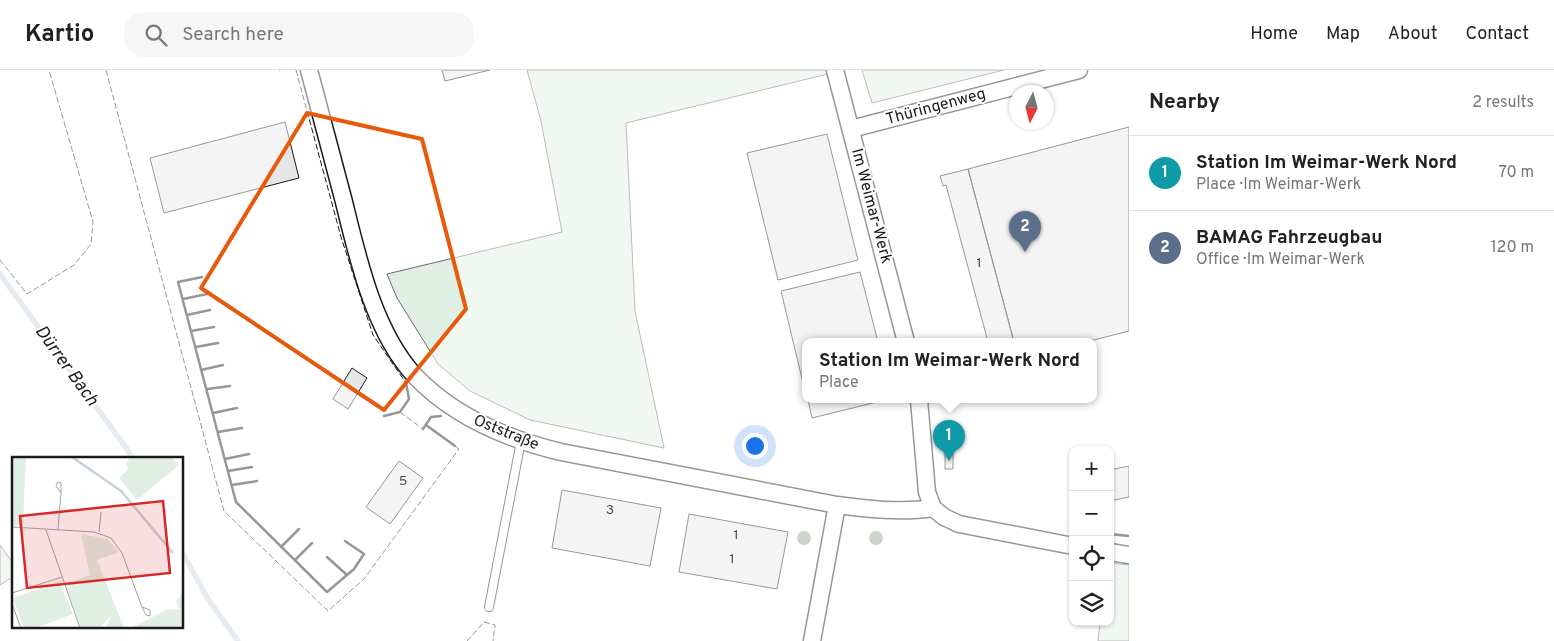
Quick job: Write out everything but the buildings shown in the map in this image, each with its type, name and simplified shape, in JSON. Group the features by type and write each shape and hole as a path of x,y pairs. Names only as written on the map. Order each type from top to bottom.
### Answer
{"street":[{"name":"Oststraße","path":"309,70 361,269 380,321 414,375 433,394 474,422 521,440 561,452 837,505 882,510 933,508"},
{"name":"Im Weimar-Werk","path":"835,70 905,338"},
{"name":"Thüringenweg","path":"851,129 1079,70"},
{"path":"919,403 924,470 933,508 944,518 958,524 1069,545"},
{"path":"812,641 837,505"},
{"path":"1114,553 1129,555"}],"lane":[{"path":"489,607 521,440"}],"highlighted area":[{"path":"307,113 422,139 466,309 384,410 201,288"}],"green space":[{"path":"527,70 827,70 828,74 626,123 635,311 664,448 530,420 470,391 438,364 397,298 387,274 562,232 541,121"},
{"path":"862,70 1004,70 872,103"},
{"path":"0,545 12,562 12,577 0,585"},
{"path":"1114,563 1129,565 1129,641 1098,641 1100,626 1114,626"}],"waterway":[{"name":"Dürrer Bach","path":"0,274 131,457"},
{"name":"Dürrer Bach","path":"184,556 208,599 238,641"}],"fence":[{"path":"0,260 27,294 74,265 91,244 93,222 49,70"},
{"path":"106,70 224,511 328,611 364,579 459,449 455,446"},
{"path":"296,70 341,237 373,335 406,383"},
{"path":"400,412 423,429"},
{"path":"467,641 484,622 495,625 493,641"}],"wall":[{"path":"202,277 178,282 236,502 327,592 354,569 364,554 345,541"},
{"path":"183,299 207,294"},
{"path":"187,315 210,310"},
{"path":"191,331 214,327"},
{"path":"196,347 218,343"},
{"path":"201,370 223,365"},
{"path":"384,416 400,412 409,399 406,383"},
{"path":"207,389 230,386"},
{"path":"213,413 237,408"},
{"path":"423,429 431,417 441,416"},
{"path":"426,425 455,446"},
{"path":"218,432 242,428"},
{"path":"225,459 249,454"},
{"path":"228,471 252,467"},
{"path":"232,485 257,481"},
{"path":"281,547 299,529"},
{"path":"1114,534 1129,536"},
{"path":"295,560 312,543"},
{"path":"327,557 347,575"}],"place":[{"name":"BAMAG Fahrzeugbau","path":"1025,252"},
{"name":"Station Im Weimar-Werk Nord","path":"949,461"}]}
